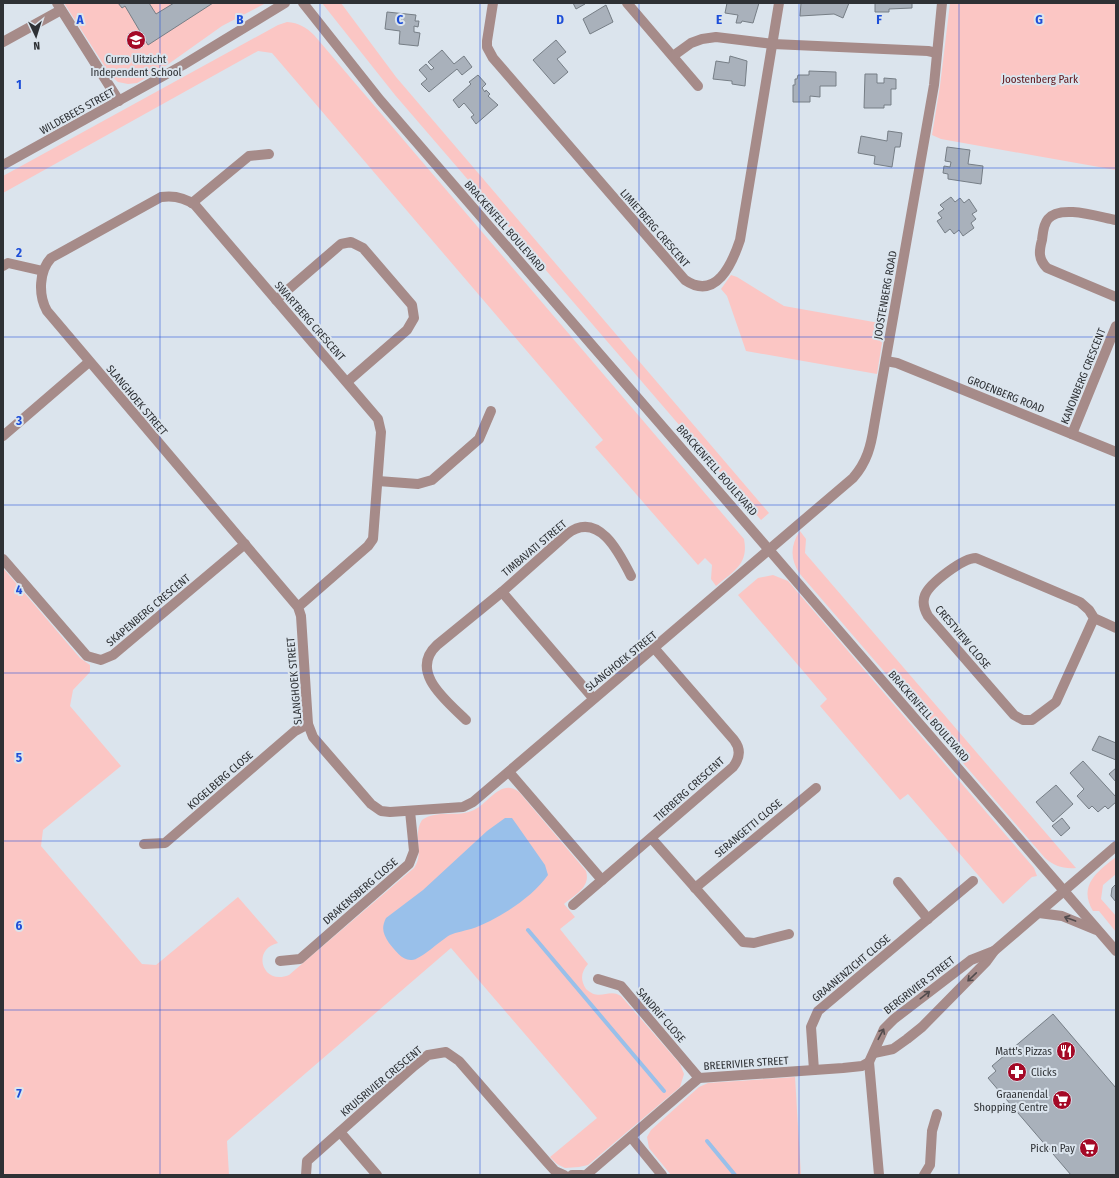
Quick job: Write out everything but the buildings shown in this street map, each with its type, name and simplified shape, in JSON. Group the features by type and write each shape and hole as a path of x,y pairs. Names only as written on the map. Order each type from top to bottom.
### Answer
{"street":[{"name":"WILDEBEES STREET","path":"3,165 119,102 285,3"},
{"name":"BRACKENFELL BOULEVARD","path":"303,3 380,100 770,549 1116,951"},
{"name":"LIMIETBERG CRESCENT","path":"493,3 487,41 487,47 493,58 685,280 697,286 710,285 720,279 740,240 779,3"},
{"path":"627,3 698,86"},
{"name":"JOOSTENBERG ROAD","path":"770,549 853,478 865,462 872,441 934,85 942,3"},
{"path":"3,42 59,6 119,102"},
{"path":"673,56 691,43 702,39 716,37 772,44 928,50 937,53"},
{"path":"192,204 249,156 269,154"},
{"name":"SWARTBERG CRESCENT","path":"43,271 47,262 56,254 161,197 178,197 192,204 375,416 380,424 375,530 371,543 298,607"},
{"path":"1116,220 1068,211 1059,212 1050,216 1045,225 1040,252 1041,260 1047,268 1116,297"},
{"path":"276,300 341,244 351,242 360,245 378,265 412,305 414,318 408,330 347,382"},
{"path":"3,266 8,263 43,271"},
{"name":"SLANGHOEK STREET","path":"43,271 43,298 47,311 298,607 301,616 308,724 313,737 376,808 386,812 467,806 509,772 593,698 655,649 770,549"},
{"name":"KANONBERG CRESCENT","path":"1072,434 1116,326"},
{"name":"GROENBERG ROAD","path":"886,361 898,363 1116,452"},
{"path":"3,436 89,362"},
{"path":"378,481 418,484 432,480 479,439 491,411"},
{"name":"TIMBAVATI STREET","path":"466,720 432,686 429,678 428,658 437,646 502,592 572,530 586,526 602,532 621,556 631,576"},
{"name":"SKAPENBERG CRESCENT","path":"3,559 87,656 101,660 113,655 244,544"},
{"name":"CRESTVIEW CLOSE","path":"1094,618 1056,702 1036,718 1023,720 1014,715 928,616 924,601 928,590 959,564 966,559 976,558 1080,602 1089,610 1094,618 1116,628"},
{"name":"TIMBAVATI STREET","path":"502,592 593,698"},
{"name":"TIERBERG CRESCENT","path":"573,905 652,839 734,767 739,754 734,740 655,649"},
{"name":"KOGELBERG CLOSE","path":"144,844 165,843 295,731 308,724"},
{"path":"509,772 602,880"},
{"name":"SERANGETTI CLOSE","path":"695,888 816,788"},
{"name":"DRAKENSBERG CLOSE","path":"280,961 300,959 409,864 414,851 410,811"},
{"path":"652,839 743,942 754,943 789,934"},
{"name":"BERGRIVIER STREET","path":"872,1058 893,1050 922,1027 986,962 994,951 1116,846"},
{"name":"GRAANENZICHT CLOSE","path":"814,1070 811,1027 818,1012 973,881"},
{"path":"898,882 928,919"},
{"path":"1039,913 1062,916 1098,931"},
{"name":"BERGRIVIER STREET","path":"872,1058 878,1038 884,1029 894,1019 971,960 994,951"},
{"name":"SANDRIF CLOSE","path":"598,979 621,986 699,1078"},
{"name":"KRUISRIVIER CRESCENT","path":"306,1175 307,1161 340,1132 428,1056 446,1052 459,1061 555,1171 564,1175"},
{"path":"872,1058 879,1175"},
{"name":"BREERIVIER STREET","path":"586,1175 699,1078 858,1067 872,1058"},
{"path":"924,1175 930,1165 932,1131 938,1114"},
{"path":"340,1132 377,1175"},
{"path":"631,1137 662,1175"},
{"path":"572,1175 582,1175"}],"green space":[{"name":"Curro Uitzicht Independent School","path":"64,3 266,3 222,26 160,70 137,83 128,84 118,82 111,76"},
{"path":"322,3 341,3 396,77 769,513 761,520 395,95"},
{"name":"Joostenberg Park","path":"950,3 1116,3 1116,170 941,139 932,135 940,86"},
{"path":"287,22 302,26 314,35 744,539 745,548 742,561 734,571 716,586 711,579 712,565 705,558 698,565 595,447 603,440 272,53 258,51 3,193 3,176 278,25"},
{"path":"731,275 737,277 784,306 885,324 877,374 746,351 727,296 721,289"},
{"path":"800,531 806,539 805,553 1076,868 1059,866 1045,858 800,574 794,563 792,552 794,542"},
{"path":"3,568 80,658 90,665 90,672 73,690 70,706 121,766 43,830 41,846 142,964 156,965 238,897 278,943 270,947 265,952 262,959 263,965 272,975 280,977 289,975 414,868 417,862 419,850 419,826 422,820 434,815 461,813 474,810 480,807 495,793 506,788 513,788 519,792 586,871 587,877 584,886 577,894 564,904 575,917 560,929 588,964 582,976 584,986 591,993 600,995 612,993 621,996 680,1064 684,1074 680,1087 588,1165 565,1168 557,1164 550,1157 597,1118 451,948 227,1141 229,1175 3,1175"},
{"path":"773,575 788,581 1034,868 1037,876 1032,877 1003,904 908,794 900,800 820,706 827,699 738,595 758,578"},
{"path":"1116,857 1116,874 1103,885 1101,899 1116,916 1116,932 1099,911 1093,911 1089,902 1088,894 1089,886 1096,874"},
{"path":"795,1077 801,1175 671,1175 649,1148 647,1137 651,1130 699,1087 708,1083"}],"water":[{"path":"505,818 512,818 545,865 548,875 533,892 503,914 471,929 450,935 416,959 408,960 402,957 396,952 385,937 383,928 386,918 423,890 487,831"}],"waterway":[{"path":"528,930 664,1091"},
{"path":"707,1141 735,1175"}],"place":[{"name":"Curro Uitzicht Independent School","path":"136,40"},
{"name":"Matt's Pizzas","path":"1066,1051"},
{"name":"Clicks","path":"1017,1072"},
{"name":"Graanendal Shopping Centre","path":"1062,1100"},
{"name":"Pick n Pay","path":"1089,1148"}]}
